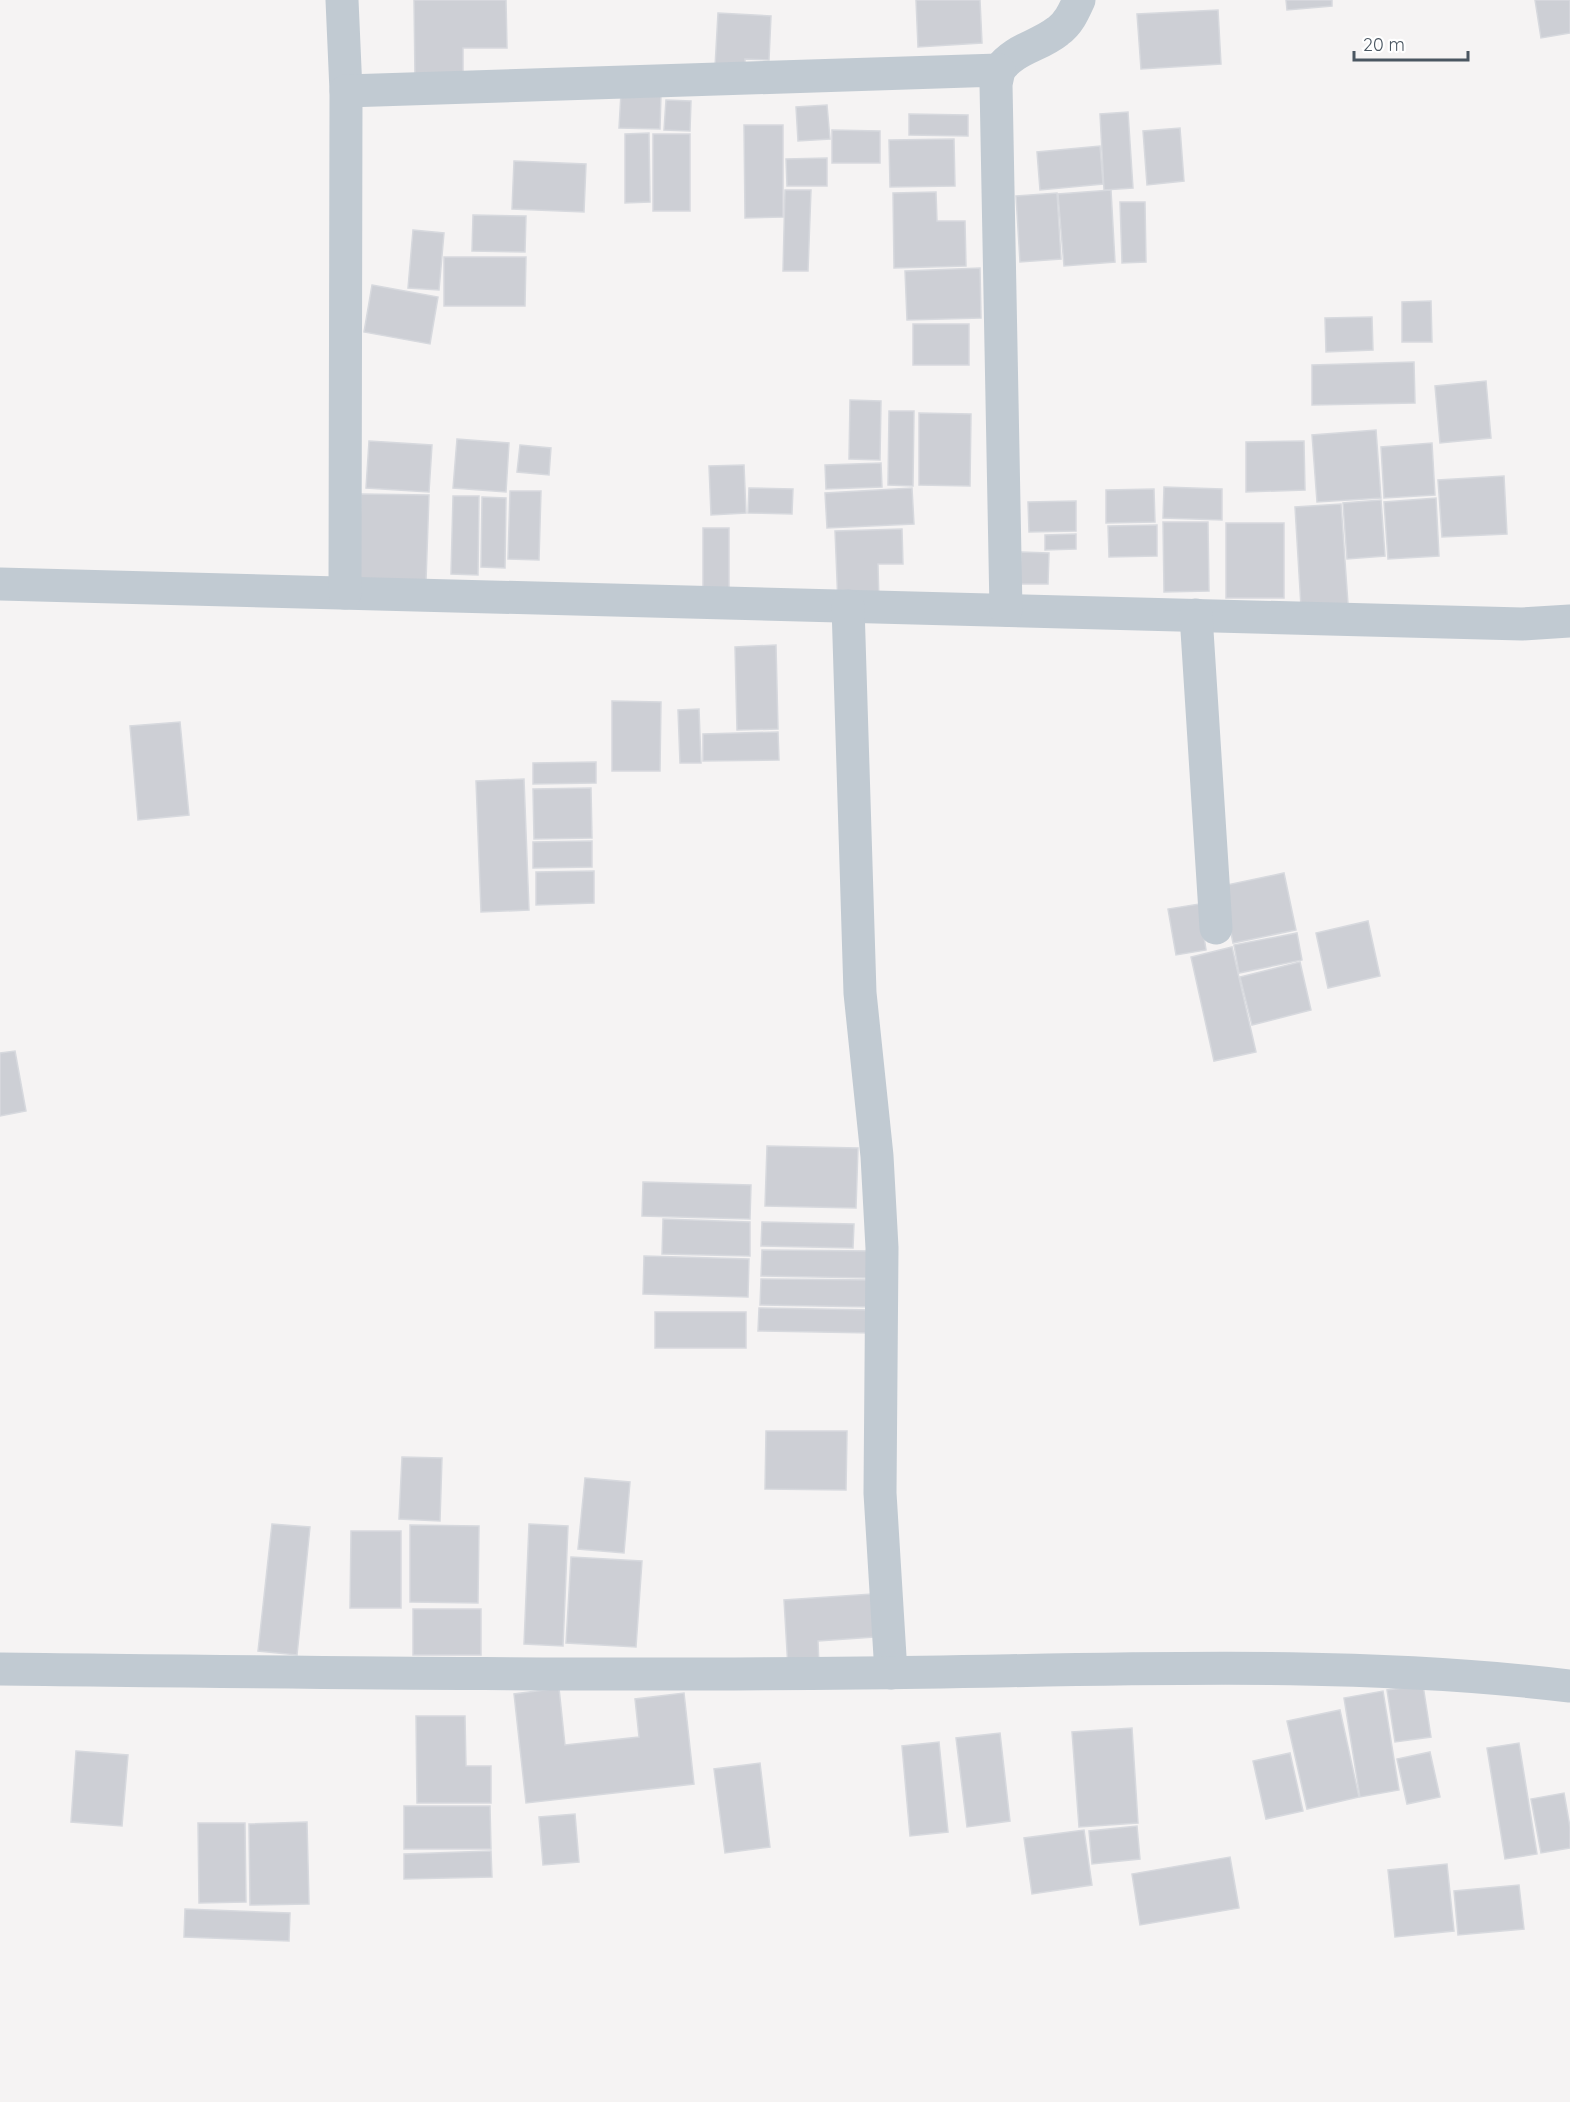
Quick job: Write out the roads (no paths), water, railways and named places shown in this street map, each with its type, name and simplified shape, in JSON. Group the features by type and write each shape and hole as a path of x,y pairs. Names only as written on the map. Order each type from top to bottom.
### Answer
{"street":[{"path":"342,0 346,91 345,592"},
{"path":"1006,610 996,84 999,70 1008,57 1057,32 1069,20 1079,0"},
{"path":"346,91 999,70"},
{"path":"0,584 1522,624 1570,621"},
{"path":"848,606 860,993 877,1156 882,1248 880,1493 891,1673"},
{"path":"1196,615 1216,928"},
{"path":"0,1669 655,1675 1277,1669 1472,1674 1570,1686"}]}
